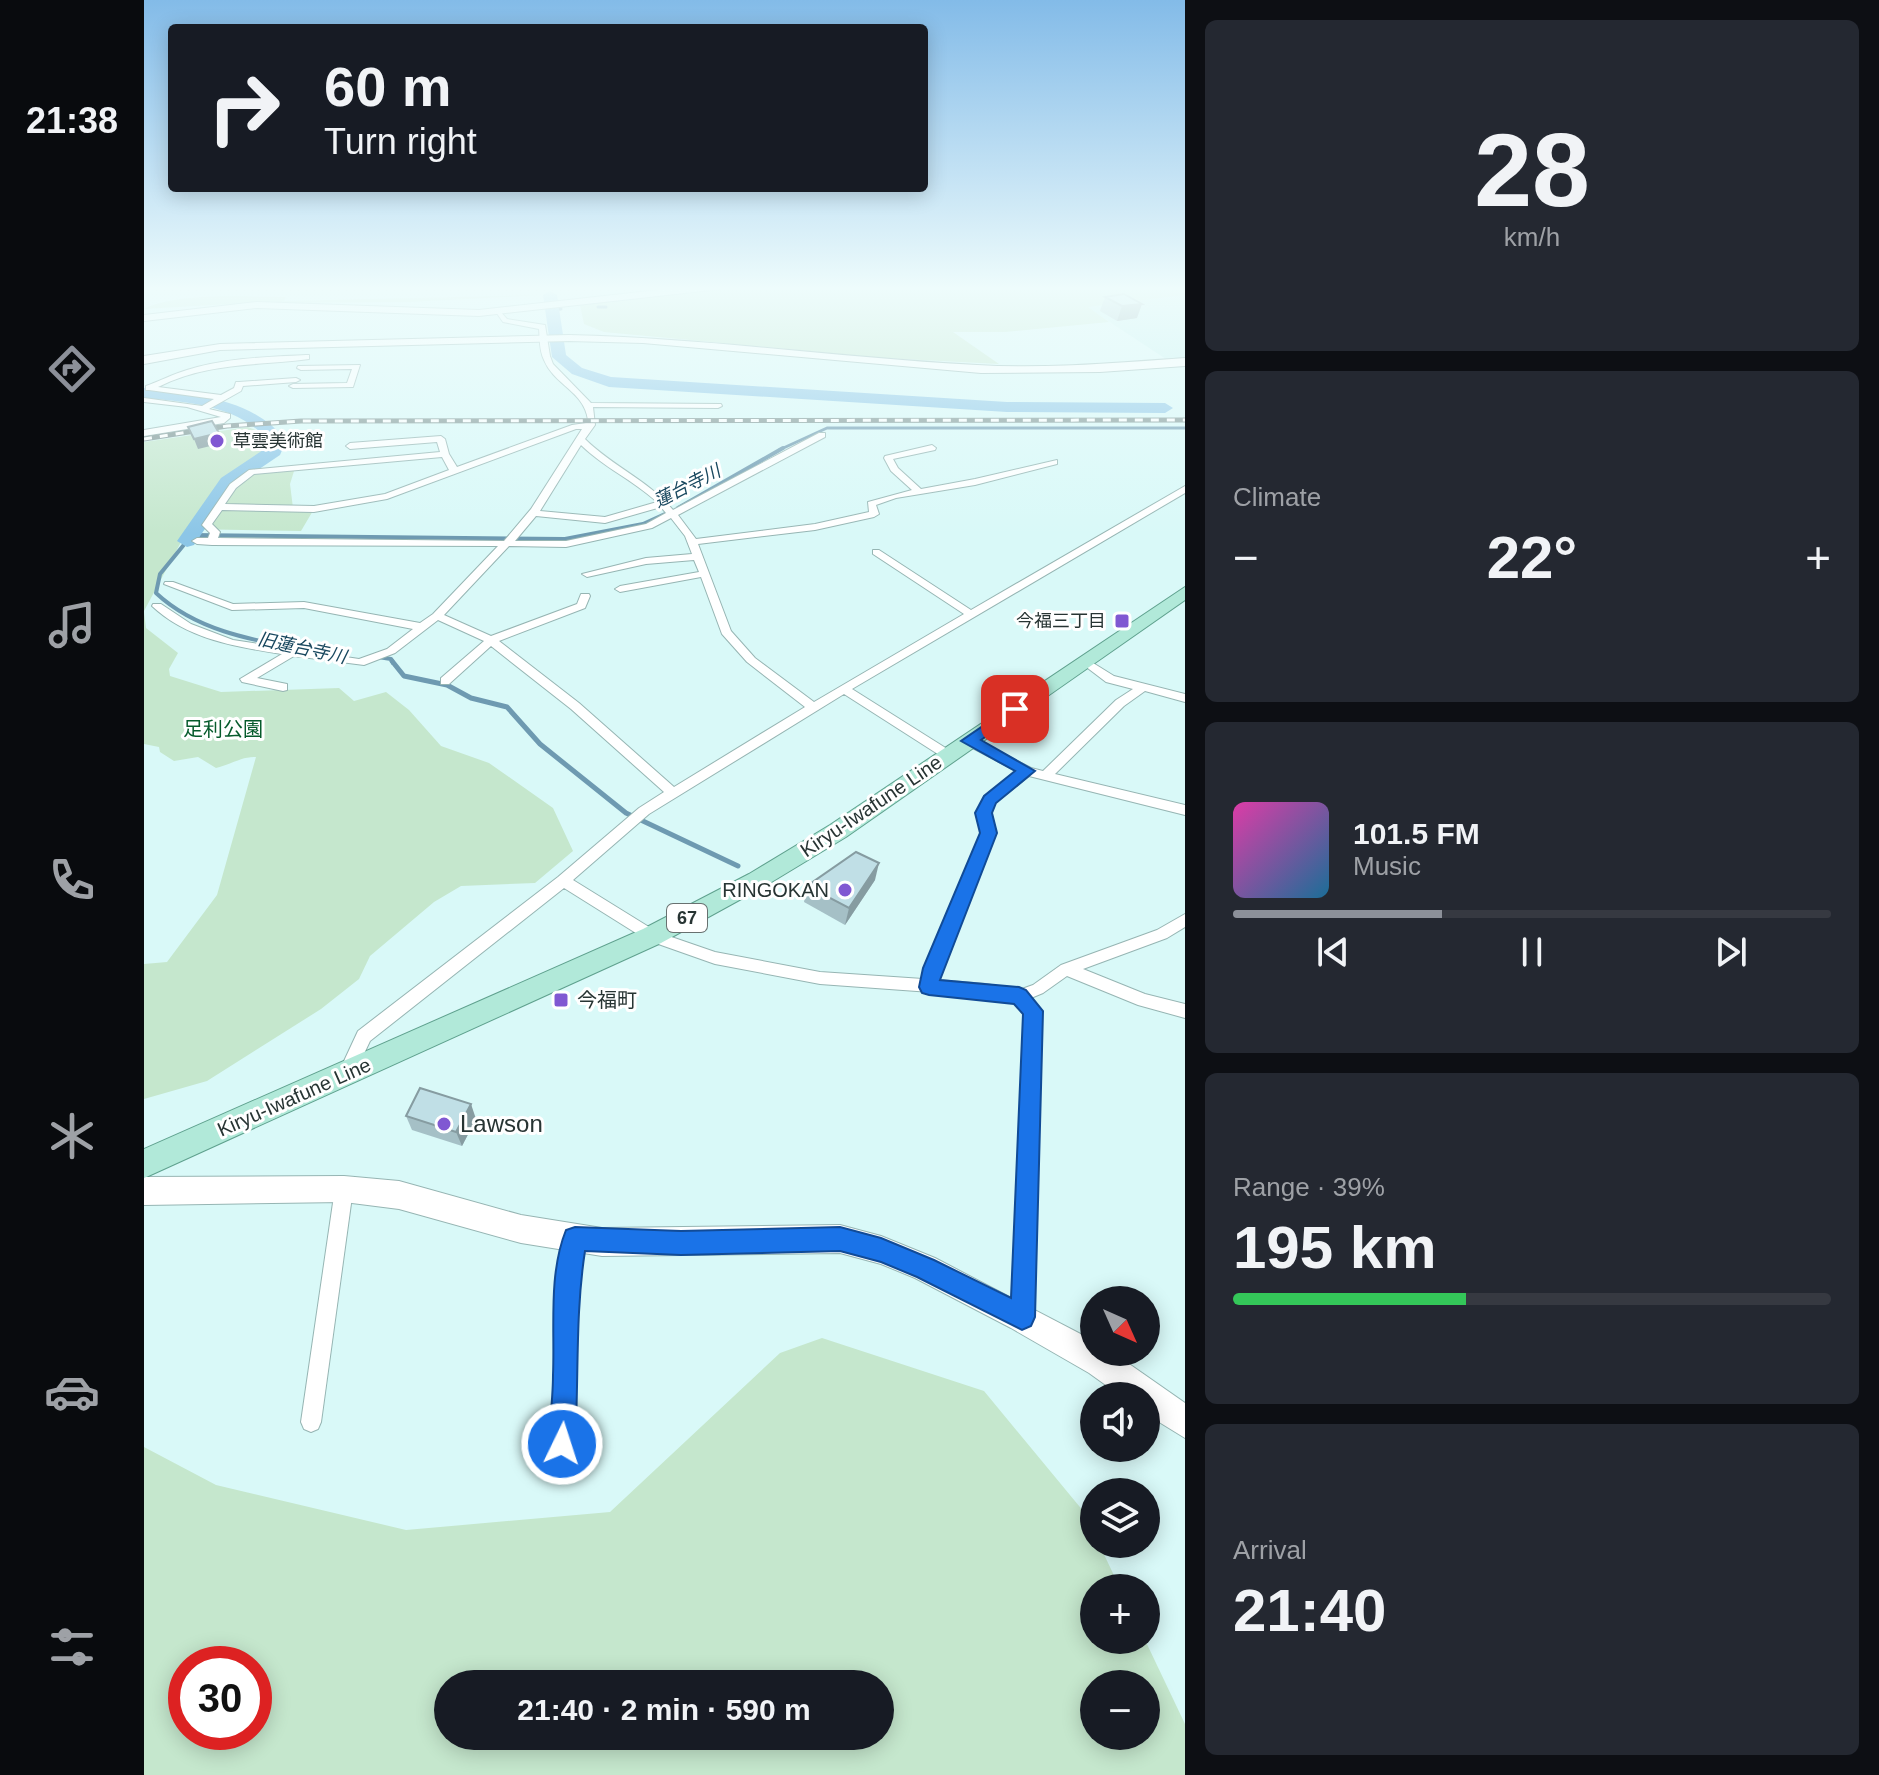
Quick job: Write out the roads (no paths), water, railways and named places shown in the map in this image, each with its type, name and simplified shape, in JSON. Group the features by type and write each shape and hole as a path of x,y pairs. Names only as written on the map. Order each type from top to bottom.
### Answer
{"main road":[{"name":"Kiryu-Iwafune Line","path":"144,1164 652,936 796,857 1185,592"}],"street":[{"path":"147,388 172,375 198,369"},
{"path":"287,400 301,369"},
{"path":"206,408 238,389 239,384 350,385 356,369"},
{"path":"157,606 187,626 231,643 360,663 391,651 437,616 509,541 533,513 591,425 593,416 590,405 553,369"},
{"path":"978,369 1089,369"},
{"path":"147,388 222,399"},
{"path":"144,400 206,408 227,416 221,421 144,433"},
{"path":"590,405 718,406"},
{"path":"219,507 314,509 387,496 575,427 591,425"},
{"path":"197,541 509,541 566,544 649,526 822,435"},
{"path":"350,446 441,439 455,472"},
{"path":"581,440 663,503 693,542 726,632 751,660 813,707"},
{"path":"919,492 894,469 888,458 932,448"},
{"path":"212,542 215,532 207,525 233,486 252,472 445,454"},
{"path":"693,542 844,521 874,514 871,504 1054,462"},
{"path":"345,1074 364,1036 563,881 644,811 813,707 1182,492"},
{"path":"533,513 605,520 663,503"},
{"path":"876,552 971,614"},
{"path":"587,574 646,561 696,557"},
{"path":"620,589 703,574"},
{"path":"169,584 232,607 304,605 422,627"},
{"path":"445,681 491,640 581,606 585,596"},
{"path":"437,616 491,640 575,706 672,792"},
{"path":"283,687 246,679 292,653"},
{"path":"1085,661 1110,679 1185,698"},
{"path":"1046,775 1120,703 1142,688"},
{"path":"844,689 948,755"},
{"path":"969,741 1027,771 1185,810"},
{"path":"929,987 933,968 989,833 984,813 990,800 1027,771"},
{"path":"563,881 652,936 715,958 820,978 1019,996 1038,989 1066,969 1162,934 1185,920"},
{"path":"1066,969 1143,1000 1185,1011"},
{"path":"1019,996 1033,1011 1022,1317"},
{"path":"144,1191 344,1189 399,1195 521,1229 575,1239 666,1243 840,1239 881,1250 925,1268 1022,1317 1100,1362 1185,1422"},
{"path":"311,1422 325,1345 332,1265 344,1189"},
{"path":"562,1444 566,1290 575,1239"}],"waterway":[{"path":"574,369 609,382 1007,407 1165,408"},
{"name":"旧蓮台寺川","path":"144,393 197,400 236,411 267,428 277,441 274,451 227,482 187,541"},
{"name":"蓮台寺川","path":"782,449 827,428 1185,428"},
{"name":"蓮台寺川","path":"678,508 782,449"},
{"name":"蓮台寺川","path":"192,535 565,539 643,524 665,514"},
{"name":"旧蓮台寺川","path":"187,541 160,574 156,593 175,608 219,630 341,657"},
{"name":"旧蓮台寺川","path":"378,657 392,661"},
{"name":"旧蓮台寺川","path":"392,661 404,676 447,685 471,698 507,707 540,744 626,813 738,866"}],"railway":[{"path":"144,439 227,426 301,421 1185,420"}],"place":[{"name":"草雲美術館","path":"217,441"},
{"name":"今福三丁目","path":"1122,621"},
{"name":"RINGOKAN","path":"845,890"},
{"name":"今福町","path":"561,1000"},
{"name":"Lawson","path":"444,1124"}],"park label":[{"name":"足利公園","path":"223,729"}]}
